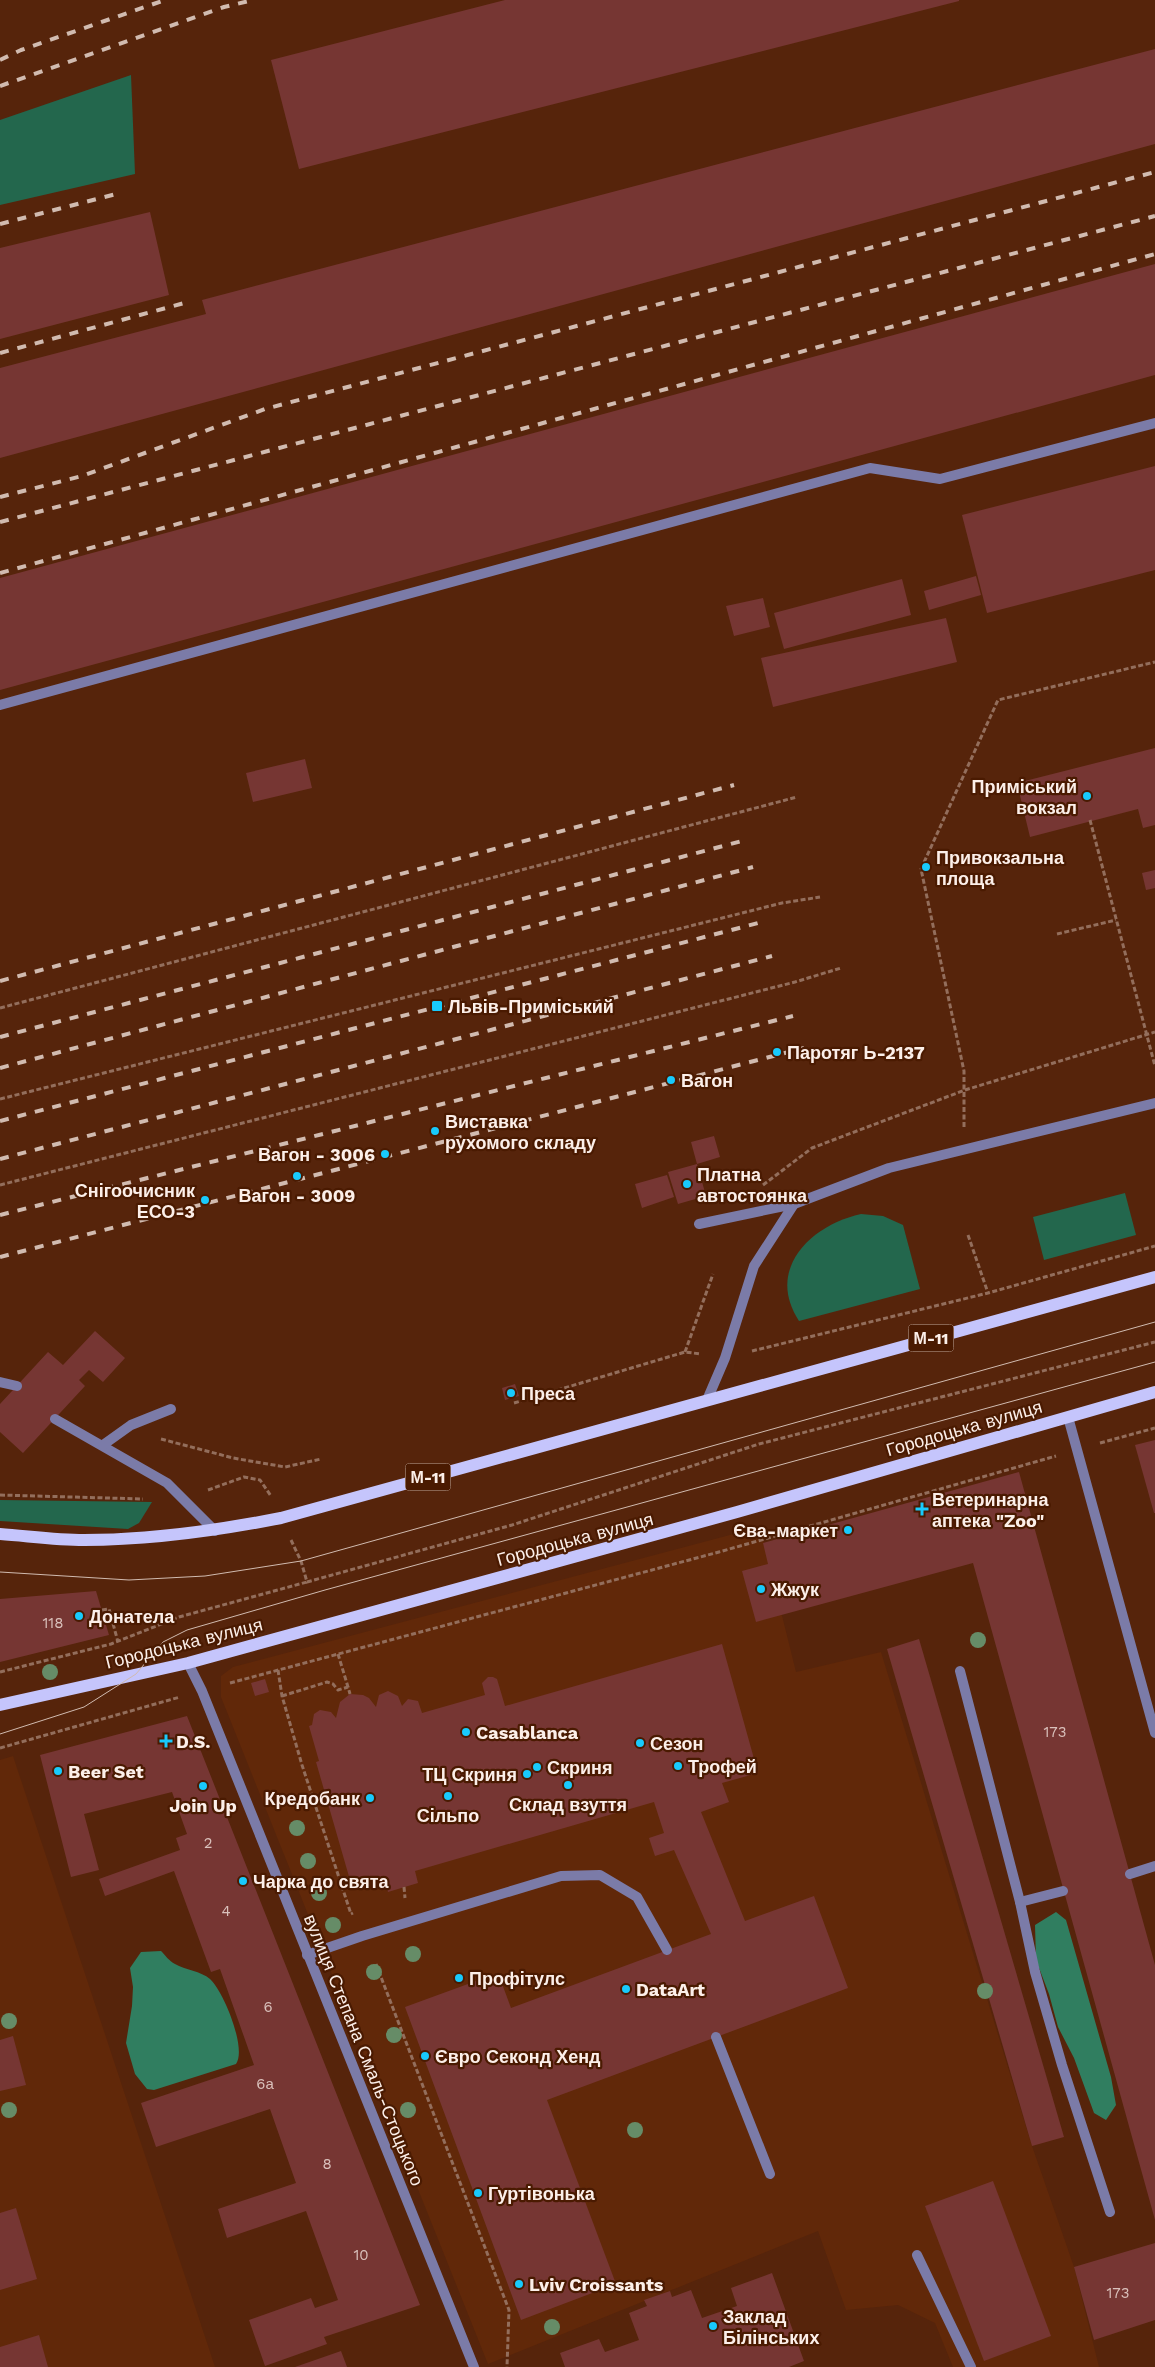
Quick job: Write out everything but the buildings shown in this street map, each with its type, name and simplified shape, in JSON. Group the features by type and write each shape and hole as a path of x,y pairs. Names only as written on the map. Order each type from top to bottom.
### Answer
{"main road":[{"name":"М-11","path":"0,1534 82,1540 146,1539 216,1531 281,1518 1155,1277"},
{"name":"Городоцька вулиця","path":"0,1705 188,1663 738,1512 1155,1392"}],"street":[{"path":"0,705 870,468 940,479 1155,423"},
{"path":"699,1224 794,1204 889,1168 1155,1103"},
{"path":"707,1400 725,1358 754,1266 794,1204"},
{"path":"0,1382 17,1386"},
{"path":"103,1446 131,1425 171,1409"},
{"path":"1068,1417 1155,1734"},
{"path":"55,1419 167,1482 216,1531"},
{"name":"вулиця Степана Смаль-Стоцького","path":"188,1663 202,1691 474,2367"},
{"path":"960,1671 1020,1902 1035,1972 1062,2066 1110,2212"},
{"path":"1130,1874 1155,1866"},
{"path":"307,1955 362,1936 561,1876 600,1875 636,1898 668,1950"},
{"path":"1020,1902 1063,1892"},
{"path":"716,2037 770,2174"},
{"path":"917,2255 971,2367"}],"path":[{"path":"964,1132 964,1071 921,869 998,700 1155,662"},
{"path":"0,1008 797,797"},
{"path":"1090,820 1155,1066"},
{"path":"0,1099 782,903 820,897"},
{"path":"1057,934 1116,920"},
{"path":"0,1186 841,968"},
{"path":"761,1186 812,1148 965,1090 1155,1032"},
{"path":"968,1235 988,1293"},
{"path":"514,1403 685,1352 725,1358 988,1293 1155,1246"},
{"path":"685,1352 713,1274"},
{"path":"0,1672 118,1642 179,1617 512,1525 759,1444 1155,1342"},
{"path":"155,1417 160,1439 233,1458 285,1467 321,1459"},
{"path":"230,1683 718,1552 1155,1428"},
{"path":"244,1477 260,1480 267,1488"},
{"path":"0,1495 143,1499"},
{"path":"303,1567 307,1582"},
{"path":"102,1610 109,1609 118,1642"},
{"path":"338,1654 350,1694"},
{"path":"278,1670 282,1696 351,1914"},
{"path":"282,1696 327,1682 333,1684 338,1690 348,1687"},
{"path":"0,1748 184,1695"},
{"path":"376,1964 509,2310 507,2367"}],"shaded area":[{"path":"760,1527 796,1672 881,1652 1032,2146 1074,2267 1099,2367 953,2367 935,2323 898,2305 846,2310 818,2231 488,2364 221,1697 221,1676 233,1667"},
{"path":"13,1756 215,2367 0,2367 0,1760"}],"green space":[{"path":"131,75 135,174 0,205 0,120"},
{"path":"1125,1193 1136,1235 1044,1260 1033,1217"},
{"path":"861,1214 883,1216 903,1225 920,1289 799,1321 790,1302 787,1284 790,1267 798,1252 810,1239 825,1228"},
{"path":"0,1500 152,1502 139,1523 128,1529 0,1521"},
{"path":"1056,1912 1066,1920 1111,2077 1116,2105 1106,2120 1094,2113 1074,2058 1058,2027 1049,1994 1036,1960 1035,1925"},
{"path":"161,1951 173,1963 206,1976 216,1986 232,2021 239,2046 239,2057 236,2064 154,2090 147,2089 135,2074 126,2043 132,2006 133,1987 130,1968 141,1952"}],"tram line":[{"path":"0,1572 129,1580 205,1576 301,1561 1155,1322"},
{"path":"0,1734 84,1707 136,1674 163,1642 187,1630 325,1590 1155,1362"}],"railway":[{"path":"0,60 21,50 165,0"},
{"path":"0,86 224,7 253,0"},
{"path":"0,497 82,476 265,409 1155,172"},
{"path":"0,224 116,194"},
{"path":"0,522 1155,216"},
{"path":"0,573 1155,254"},
{"path":"0,353 188,302"},
{"path":"0,981 734,785"},
{"path":"0,1037 742,841"},
{"path":"0,1068 753,867"},
{"path":"0,1121 762,922"},
{"path":"0,1159 772,956"},
{"path":"0,1215 793,1016"},
{"path":"0,1257 804,1048"}],"place":[{"name":"Приміський вокзал","path":"1087,796"},
{"name":"Привокзальна площа","path":"926,867"},
{"name":"Львів-Приміський","path":"437,1006"},
{"name":"Паротяг Ь-2137","path":"777,1052"},
{"name":"Вагон","path":"671,1080"},
{"name":"Виставка рухомого складу","path":"435,1131"},
{"name":"Вагон - 3006","path":"385,1154"},
{"name":"Вагон - 3009","path":"297,1176"},
{"name":"Платна автостоянка","path":"687,1184"},
{"name":"Снігоочисник ЕСО-3","path":"205,1200"},
{"name":"Преса","path":"511,1393"},
{"name":"Ветеринарна аптека \"Zoo\"","path":"922,1509"},
{"name":"Єва-маркет","path":"848,1530"},
{"name":"Жжук","path":"761,1589"},
{"name":"Донатела","path":"79,1616"},
{"name":"Casablanca","path":"466,1732"},
{"name":"D.S.","path":"166,1741"},
{"name":"Сезон","path":"640,1743"},
{"name":"Трофей","path":"678,1766"},
{"name":"Скриня","path":"537,1767"},
{"name":"Beer Set","path":"58,1771"},
{"name":"ТЦ Скриня","path":"527,1774"},
{"name":"Склад взуття","path":"568,1785"},
{"name":"Join Up","path":"203,1786"},
{"name":"Сільпо","path":"448,1796"},
{"name":"Кредобанк","path":"370,1798"},
{"name":"Чарка до свята","path":"243,1881"},
{"name":"Профітулс","path":"459,1978"},
{"name":"DataArt","path":"626,1989"},
{"name":"Євро Секонд Хенд","path":"425,2056"},
{"name":"Гуртівонька","path":"478,2193"},
{"name":"Lviv Croissants","path":"519,2284"},
{"name":"Заклад Білінських","path":"713,2326"}]}
